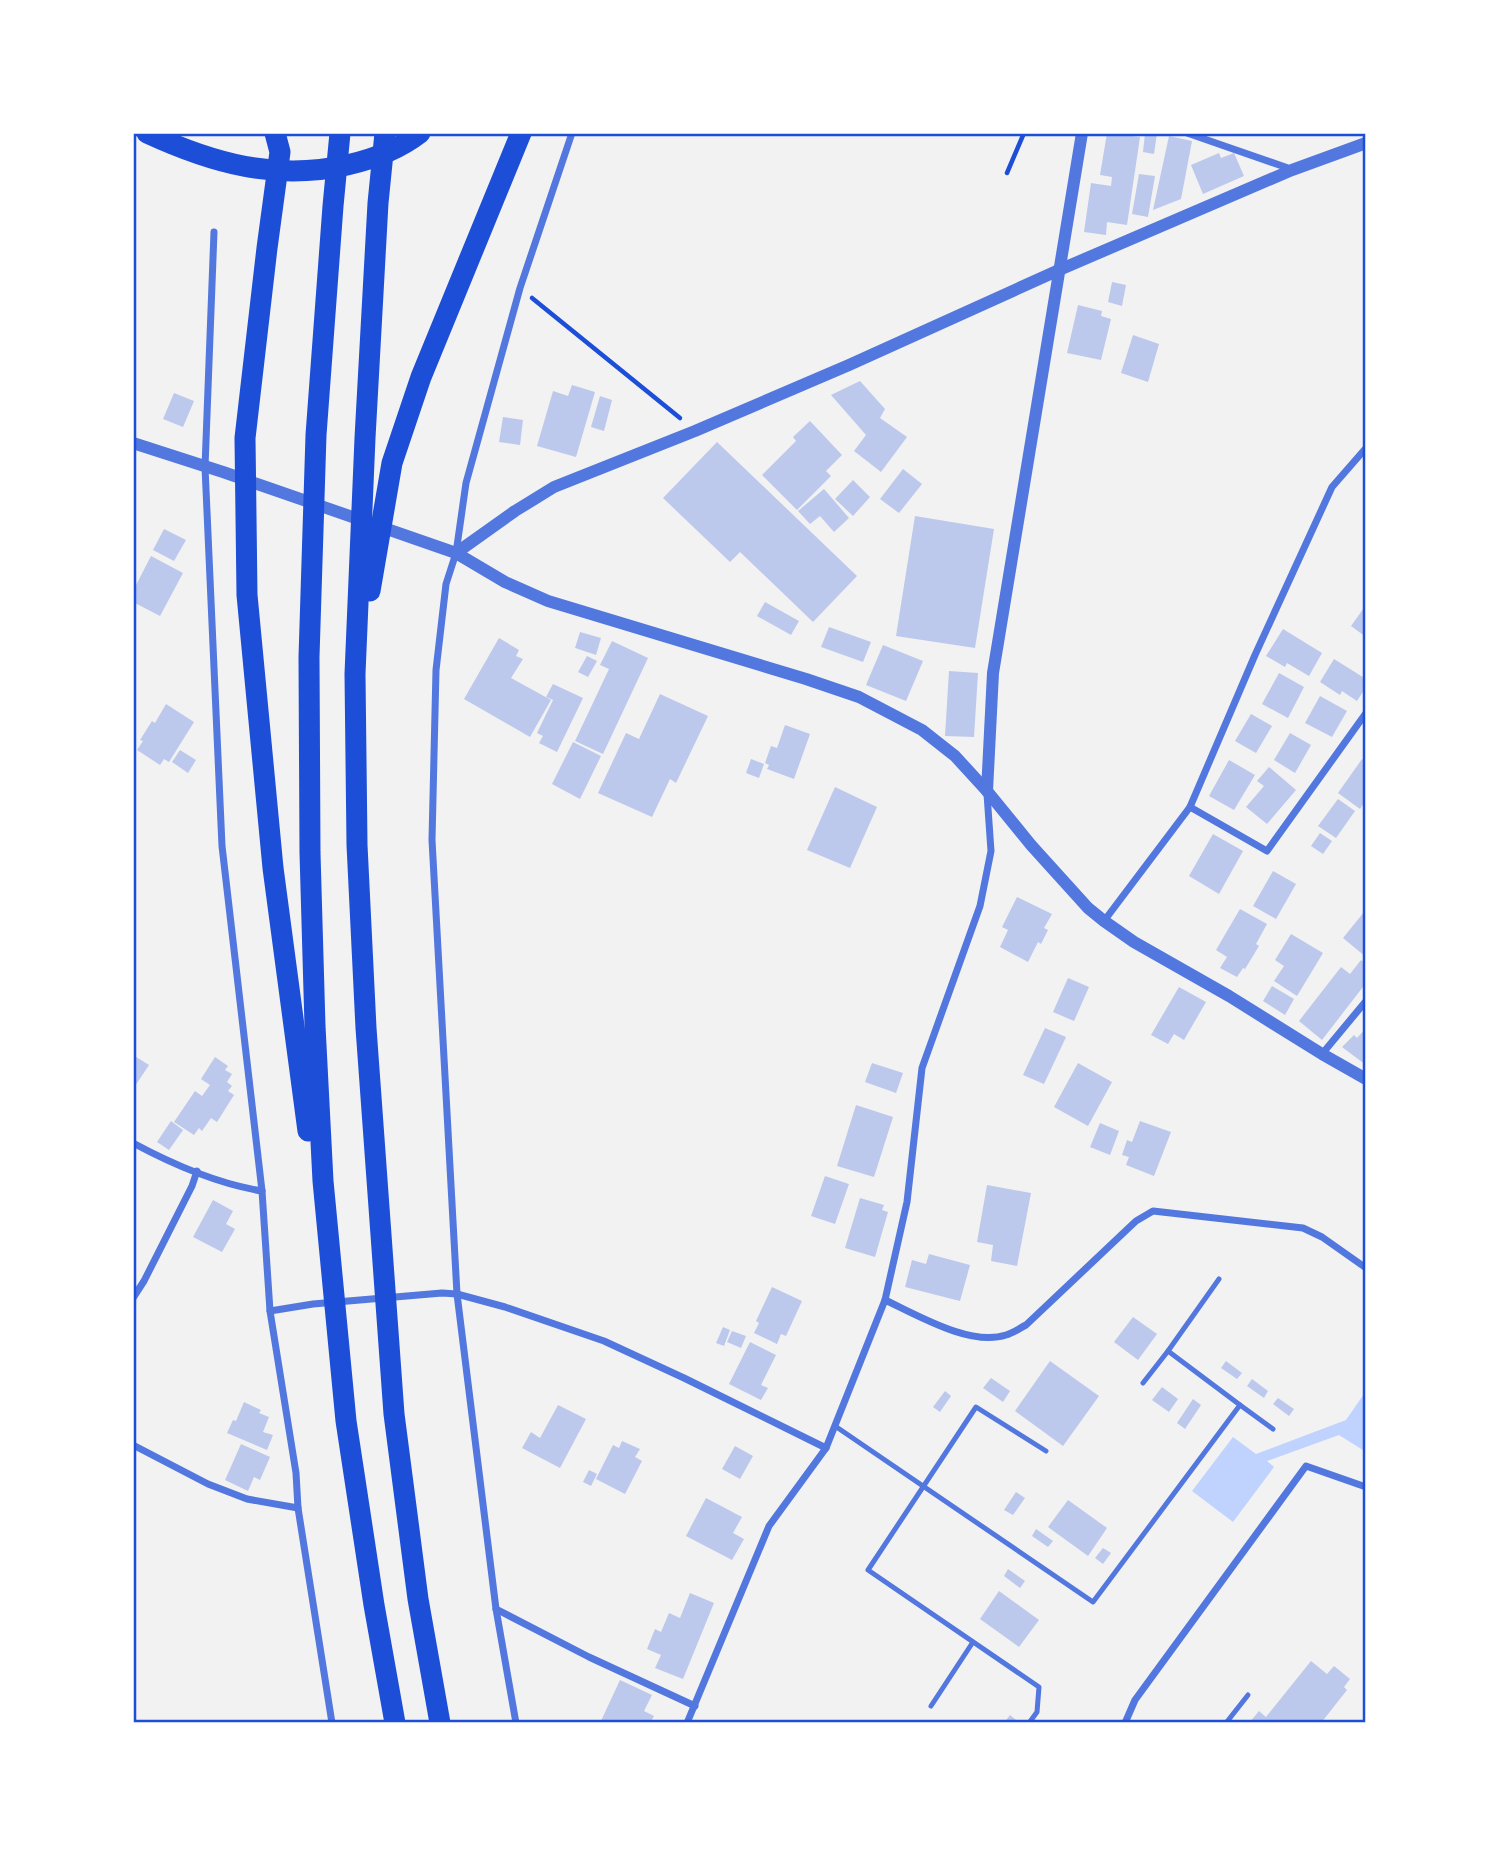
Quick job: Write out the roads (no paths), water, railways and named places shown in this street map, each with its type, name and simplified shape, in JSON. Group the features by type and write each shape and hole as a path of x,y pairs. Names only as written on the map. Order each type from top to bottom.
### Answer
{"highway":[{"path":"147,133 220,161 265,170 292,172 321,170 369,160 404,145 420,133"},
{"path":"275,133 280,152 245,438 247,595 273,867 345,1421 396,1723"},
{"path":"340,133 316,435 309,657 314,1026 323,1181 345,1421"},
{"path":"385,133 374,258 355,674 356,845 366,1028 394,1414 418,1599 440,1723"},
{"path":"355,674 392,463 421,377 521,133"}],"street":[{"path":"516,1723 495,1609 457,1294 432,840 436,670 446,584 456,553 466,483 520,288 572,133"},
{"path":"687,1723 769,1526 826,1448 885,1300 907,1202 922,1068 980,906 990,851 987,791 993,673 1082,133"},
{"path":"1186,133 1292,170"},
{"path":"456,553 515,510 554,486 849,365 1059,270 1292,170 1366,143"},
{"path":"214,232 205,467 222,846 262,1191 270,1311 332,1723"},
{"path":"133,443 456,553 505,582 548,601 859,697 922,730 956,757 1031,845 1088,908 1104,921 1134,942 1366,1079"},
{"path":"1104,921 1190,807 1255,655 1332,487 1366,447"},
{"path":"1190,807 1267,851 1366,713"},
{"path":"1322,1054 1366,1001"},
{"path":"133,1143 236,1186 262,1191"},
{"path":"133,1298 192,1186 197,1171"},
{"path":"885,1300 955,1331 984,1338 1006,1335 1026,1325 1136,1221 1153,1211 1303,1228 1322,1237 1366,1268"},
{"path":"270,1311 313,1304 457,1294 505,1307 604,1341 826,1448"},
{"path":"133,1445 208,1484 247,1500 298,1508"},
{"path":"1125,1723 1135,1700 1306,1466 1366,1487"},
{"path":"495,1609 589,1657 695,1706"}],"lane":[{"path":"1143,1383 1219,1279"},
{"path":"1168,1351 1273,1429"},
{"path":"835,1426 1093,1602 1240,1405"},
{"path":"1029,1723 1037,1712 1039,1687 867,1570 976,1407 1046,1451"},
{"path":"931,1706 973,1642"},
{"path":"1226,1723 1248,1695"}],"water":[{"path":"1366,1391 1366,1452 1339,1435 1267,1461 1274,1467 1233,1522 1192,1491 1233,1437 1256,1454 1346,1420"}]}
